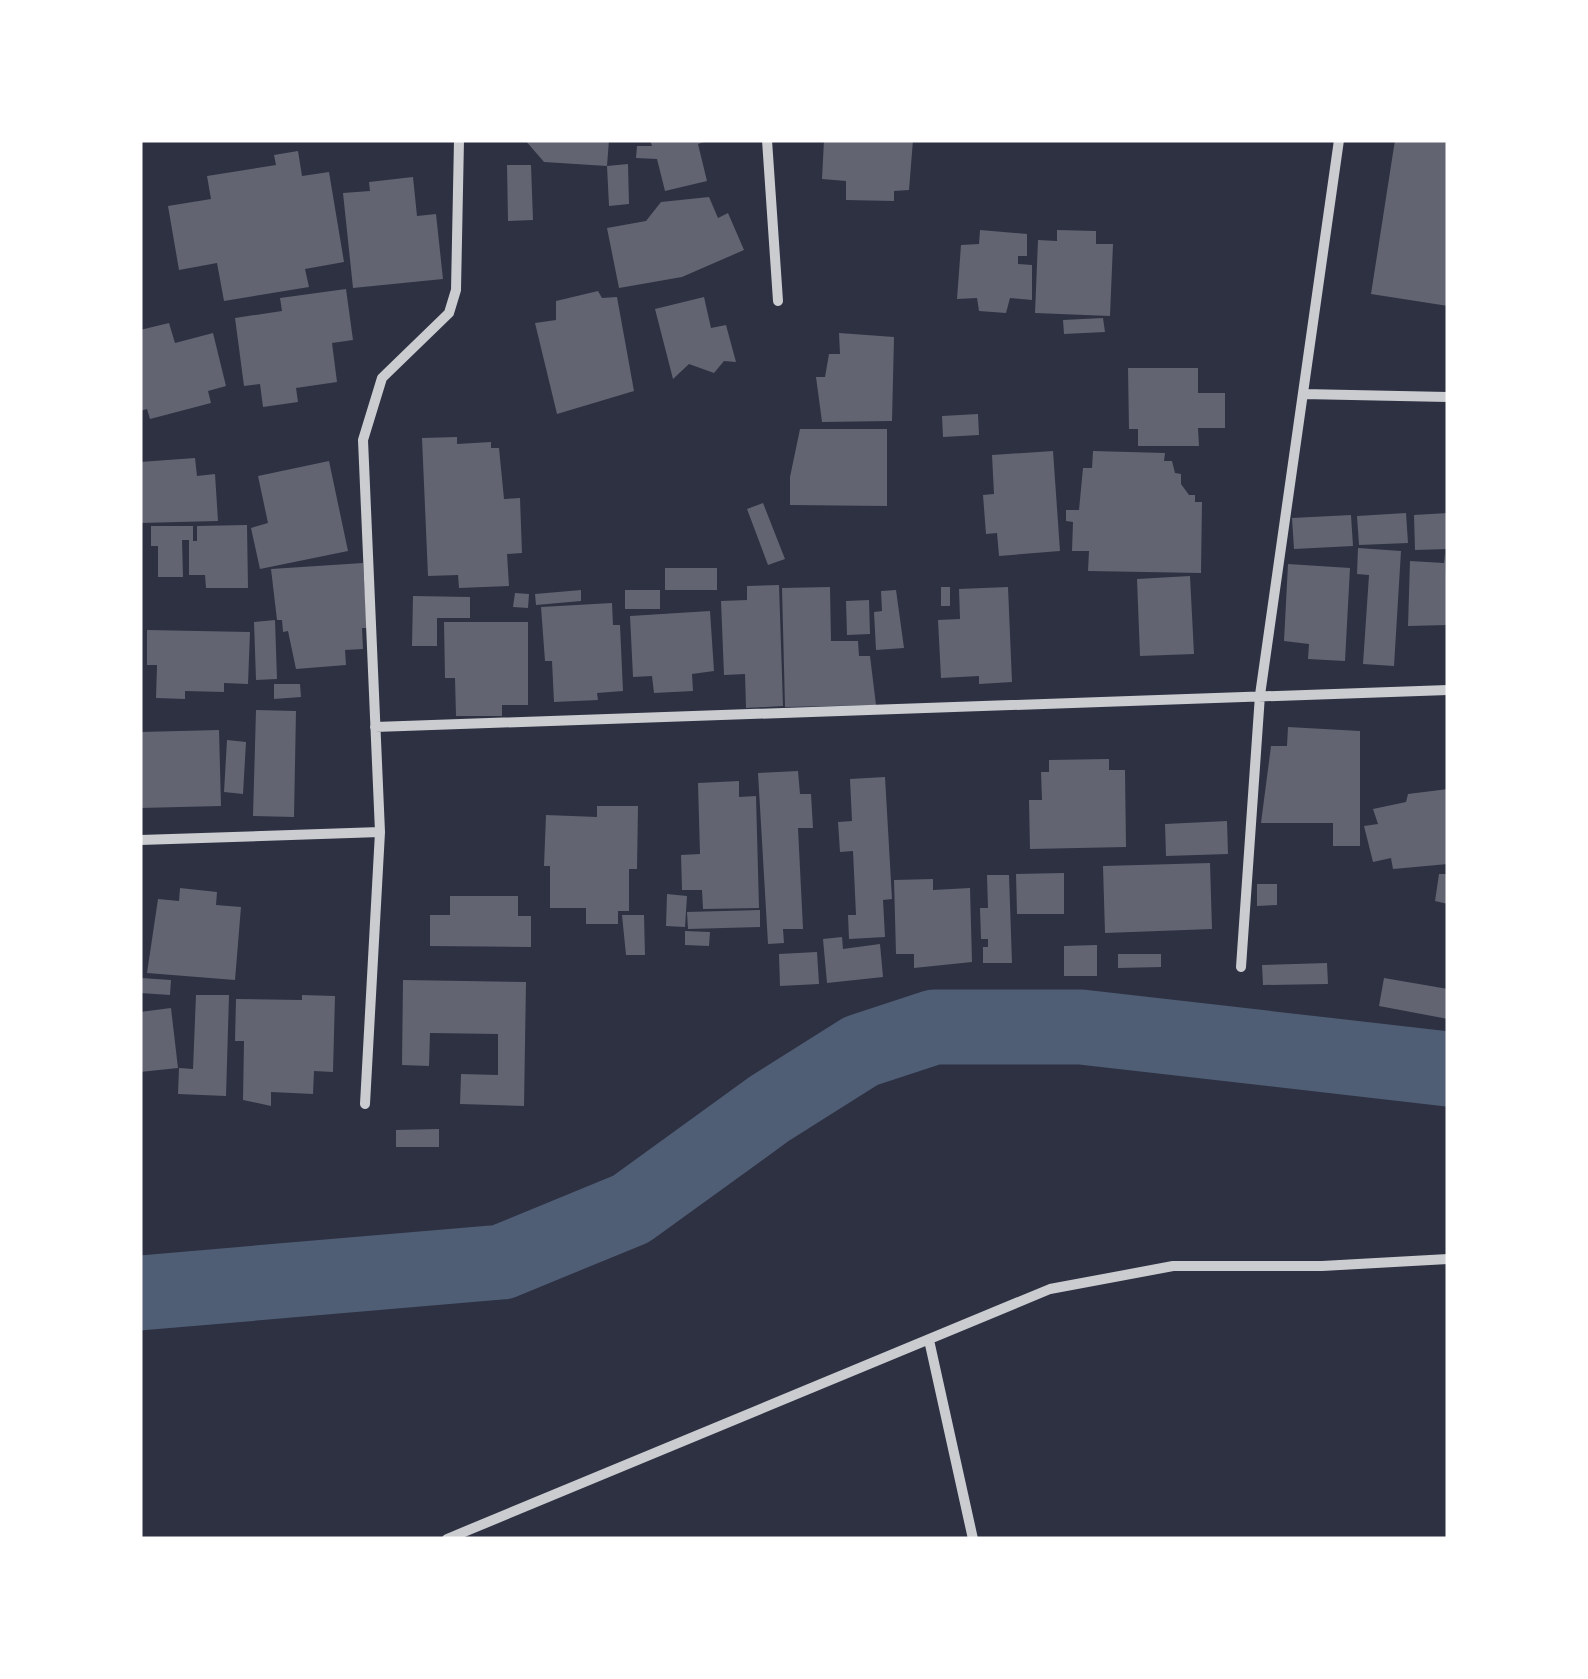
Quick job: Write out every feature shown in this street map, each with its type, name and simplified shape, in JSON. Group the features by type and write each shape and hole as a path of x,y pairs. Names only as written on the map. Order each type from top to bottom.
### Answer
{"street":[{"path":"365,1104 380,832 363,440 382,378 449,314 456,290 459,140"},
{"path":"767,140 778,300"},
{"path":"1241,967 1260,695 1340,140"},
{"path":"1303,394 1448,397"},
{"path":"375,727 1448,690"},
{"path":"140,840 380,832"},
{"path":"448,1539 1050,1289 1173,1266 1322,1266 1448,1258"},
{"path":"929,1340 973,1539"}],"building":[{"path":"525,140 609,140 607,166 544,162"},
{"path":"650,140 710,140 698,144 707,181 665,191 657,159 636,158 637,146 652,146"},
{"path":"824,140 913,140 909,190 894,191 894,201 846,200 846,181 822,179"},
{"path":"1395,140 1448,140 1448,306 1371,294"},
{"path":"298,151 302,176 329,172 344,262 305,269 309,287 224,301 217,263 179,270 168,206 211,199 207,176 276,165 274,155"},
{"path":"628,164 629,204 609,206 607,166"},
{"path":"507,165 531,165 533,220 508,221"},
{"path":"413,177 417,216 436,214 443,279 353,288 343,193 370,191 369,182"},
{"path":"709,197 718,218 728,213 744,250 682,277 619,288 607,228 646,221 661,202"},
{"path":"980,230 1027,234 1027,256 1018,256 1018,264 1032,265 1032,300 1010,298 1006,313 979,311 977,298 957,299 961,245 979,244"},
{"path":"1057,230 1096,231 1096,244 1113,244 1110,316 1035,313 1038,240 1057,241"},
{"path":"346,289 353,340 332,343 337,382 296,388 298,402 263,407 260,384 244,386 235,318 282,311 280,298"},
{"path":"598,291 602,298 617,297 634,391 557,414 535,323 556,320 556,301"},
{"path":"704,297 711,328 726,325 736,362 724,361 714,373 689,364 673,379 655,309"},
{"path":"1103,318 1105,332 1064,334 1063,320"},
{"path":"169,323 175,343 213,333 226,386 208,391 211,403 150,419 147,409 140,411 140,330"},
{"path":"839,333 894,337 892,421 822,422 816,377 825,377 829,354 840,354"},
{"path":"1128,368 1198,368 1198,393 1225,393 1225,428 1198,428 1199,446 1138,446 1138,429 1129,429"},
{"path":"978,414 979,435 943,437 942,416"},
{"path":"800,429 887,429 887,506 790,505 790,477"},
{"path":"457,437 457,444 491,442 491,448 499,448 504,499 520,498 522,553 507,554 509,586 459,588 458,575 428,576 422,438"},
{"path":"1053,451 1060,551 999,556 997,533 986,534 983,495 994,494 992,455"},
{"path":"1093,451 1165,453 1164,461 1172,461 1189,495 1195,495 1195,502 1202,502 1201,573 1088,571 1089,551 1072,551 1073,522 1066,521 1066,510 1079,510 1083,468 1092,468"},
{"path":"195,458 197,476 215,474 218,521 140,523 140,462"},
{"path":"329,461 348,551 260,569 251,528 268,523 258,476"},
{"path":"763,503 785,559 768,565 747,509"},
{"path":"1406,513 1408,543 1359,545 1357,516"},
{"path":"1448,513 1448,549 1415,550 1414,515"},
{"path":"1351,515 1353,546 1294,549 1292,518"},
{"path":"247,525 248,588 206,588 205,575 189,575 189,540 182,540 183,577 158,577 158,546 151,546 151,526 193,526 193,541 197,541 197,526"},
{"path":"1358,548 1401,551 1394,666 1363,664 1369,575 1357,574"},
{"path":"1445,553 1448,625 1408,626 1410,561 1444,563"},
{"path":"363,563 367,628 362,628 363,649 345,650 346,665 296,669 288,631 283,632 282,620 277,620 271,569"},
{"path":"1288,564 1350,568 1345,661 1308,659 1309,644 1284,641"},
{"path":"665,568 717,568 717,590 665,590"},
{"path":"1190,576 1194,654 1140,656 1137,579"},
{"path":"779,585 783,706 746,708 745,674 724,675 721,601 747,600 747,586"},
{"path":"830,587 831,641 858,641 859,656 870,656 876,705 785,707 782,588"},
{"path":"941,587 950,587 950,606 941,606"},
{"path":"1008,587 1012,682 979,684 979,676 941,678 938,620 960,619 959,589"},
{"path":"581,590 581,601 536,605 535,594"},
{"path":"625,590 660,590 660,609 625,609"},
{"path":"896,590 904,648 876,650 874,612 882,611 881,591"},
{"path":"515,593 529,594 528,608 513,607"},
{"path":"413,596 470,597 470,618 437,618 437,646 412,646"},
{"path":"869,600 870,634 847,635 846,601"},
{"path":"612,603 613,625 620,625 623,691 597,693 598,700 554,702 552,661 545,661 541,607"},
{"path":"710,611 714,671 692,674 693,691 654,693 652,676 633,677 630,616"},
{"path":"275,620 277,679 256,680 254,622"},
{"path":"444,622 528,622 528,705 502,705 502,716 456,716 455,678 445,678"},
{"path":"147,630 250,632 248,684 224,683 224,692 185,691 185,699 156,698 157,665 147,665"},
{"path":"274,684 300,684 301,697 274,699"},
{"path":"256,710 296,711 294,817 253,816"},
{"path":"1288,727 1360,731 1360,846 1333,846 1333,823 1261,823 1271,746 1287,746"},
{"path":"219,730 221,806 140,808 140,732"},
{"path":"227,740 246,742 243,794 224,792"},
{"path":"1109,759 1109,770 1125,770 1126,847 1030,849 1029,800 1042,800 1041,772 1049,772 1049,760"},
{"path":"798,771 800,794 811,794 813,828 798,828 803,929 783,929 784,943 768,944 758,773"},
{"path":"885,777 892,899 883,900 885,937 849,939 848,915 856,915 853,851 840,852 838,822 852,821 850,779"},
{"path":"739,781 739,797 756,796 759,908 703,909 702,890 682,890 681,855 700,854 698,783"},
{"path":"1448,789 1448,864 1393,869 1391,858 1373,862 1364,826 1378,824 1373,809 1406,802 1408,794"},
{"path":"597,806 638,806 637,869 629,869 629,911 618,911 618,924 586,924 586,908 550,908 550,866 544,866 546,815 597,817"},
{"path":"1227,821 1228,854 1166,856 1165,824"},
{"path":"1210,863 1212,929 1105,933 1103,866"},
{"path":"1064,873 1064,914 1017,914 1016,874"},
{"path":"1439,874 1448,874 1448,904 1435,901"},
{"path":"987,875 1009,875 1012,963 983,963 983,947 988,947 988,939 981,939 980,908 988,908"},
{"path":"933,879 933,890 970,888 972,962 914,968 914,954 896,954 894,880"},
{"path":"1257,884 1277,884 1277,905 1257,906"},
{"path":"180,888 217,892 216,905 241,907 235,980 147,973 158,899 179,901"},
{"path":"667,894 687,896 685,927 666,926"},
{"path":"450,896 518,896 518,916 531,916 531,947 430,946 430,915 450,915"},
{"path":"760,910 760,927 688,929 687,912"},
{"path":"622,915 644,915 645,955 626,955"},
{"path":"685,931 710,932 709,946 685,945"},
{"path":"842,937 843,949 880,944 883,977 827,983 823,939"},
{"path":"1097,945 1097,976 1064,976 1064,946"},
{"path":"817,952 819,984 780,986 779,954"},
{"path":"1118,954 1161,954 1161,967 1118,968"},
{"path":"1327,963 1328,984 1263,985 1262,965"},
{"path":"141,978 171,980 170,995 140,993"},
{"path":"1384,978 1448,989 1448,1019 1379,1006"},
{"path":"403,980 526,982 524,1106 460,1104 461,1074 498,1075 498,1034 430,1033 429,1066 402,1065"},
{"path":"196,995 229,995 226,1096 178,1094 179,1068 193,1069"},
{"path":"302,995 335,996 333,1072 314,1071 313,1094 271,1092 271,1106 243,1100 244,1041 235,1041 236,999 302,1000"},
{"path":"171,1008 178,1068 140,1072 140,1012"},
{"path":"439,1129 439,1147 396,1147 396,1130"}],"waterway":[{"path":"140,1293 502,1262 631,1209 769,1109 861,1051 934,1027 1081,1027 1448,1069"}]}
